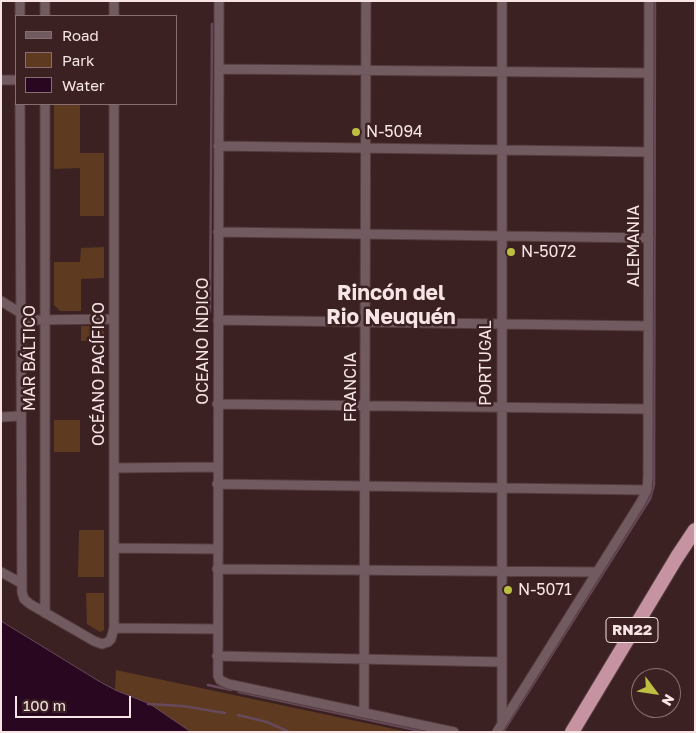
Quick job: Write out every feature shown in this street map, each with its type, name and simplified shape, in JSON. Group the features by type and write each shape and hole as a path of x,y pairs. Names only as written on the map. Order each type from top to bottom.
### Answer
{"highway":[{"name":"RN22","path":"572,732 676,557 695,530"}],"street":[{"path":"20,1 20,15"},
{"path":"45,1 45,15"},
{"path":"114,1 114,15"},
{"name":"OCEANO ÍNDICO","path":"219,1 216,672 220,680 228,684 364,713"},
{"name":"FRANCIA","path":"364,713 366,1"},
{"name":"PORTUGAL","path":"500,728 502,1"},
{"name":"ALEMANIA","path":"647,490 649,1"},
{"path":"218,69 649,73"},
{"path":"1,80 15,80"},
{"name":"MAR BÁLTICO","path":"20,105 21,583 22,596 27,602 45,613"},
{"name":"MAR BÁLTICO","path":"45,105 41,320 45,613"},
{"name":"OCÉANO PACÍFICO","path":"45,613 96,643 108,642 113,636 114,105"},
{"path":"218,146 649,152"},
{"path":"218,232 649,238"},
{"path":"1,301 21,313 41,320"},
{"path":"21,328 28,322 41,320 114,319"},
{"path":"218,320 648,326"},
{"path":"217,404 648,409"},
{"path":"1,416 21,416"},
{"path":"114,468 217,467"},
{"path":"217,484 647,490 500,728"},
{"path":"114,548 217,549"},
{"path":"217,569 596,572"},
{"path":"1,572 21,583"},
{"path":"114,628 216,629"},
{"path":"216,656 501,662"},
{"path":"364,713 454,732"}],"green space":[{"path":"54,105 80,105 80,153 104,153 104,216 80,216 80,168 54,169"},
{"path":"104,247 104,278 81,279 81,311 60,311 54,305 54,262 80,262 81,248"},
{"path":"81,326 99,326 104,331 104,341 81,341"},
{"path":"54,420 80,420 80,452 54,452"},
{"path":"79,530 104,530 104,577 78,577"},
{"path":"86,593 104,593 104,630 100,632 87,624"},
{"path":"116,670 408,732 191,732 150,704 115,690"}],"water":[{"path":"1,621 97,680 115,690 150,704 191,732 1,731"}],"waterway":[{"path":"503,732 650,499 654,485 655,1"},
{"path":"210,312 212,24"},
{"path":"208,685 231,690"},
{"path":"239,692 425,732"},
{"path":"148,704 183,706 225,713"},
{"path":"238,715 267,722 289,732"}],"place":[{"name":"N-5094","path":"356,132"},
{"name":"N-5072","path":"511,252"},
{"name":"N-5071","path":"508,590"}],"district":[{"name":"Rincón del Rio Neuquén","path":"391,305"}]}
